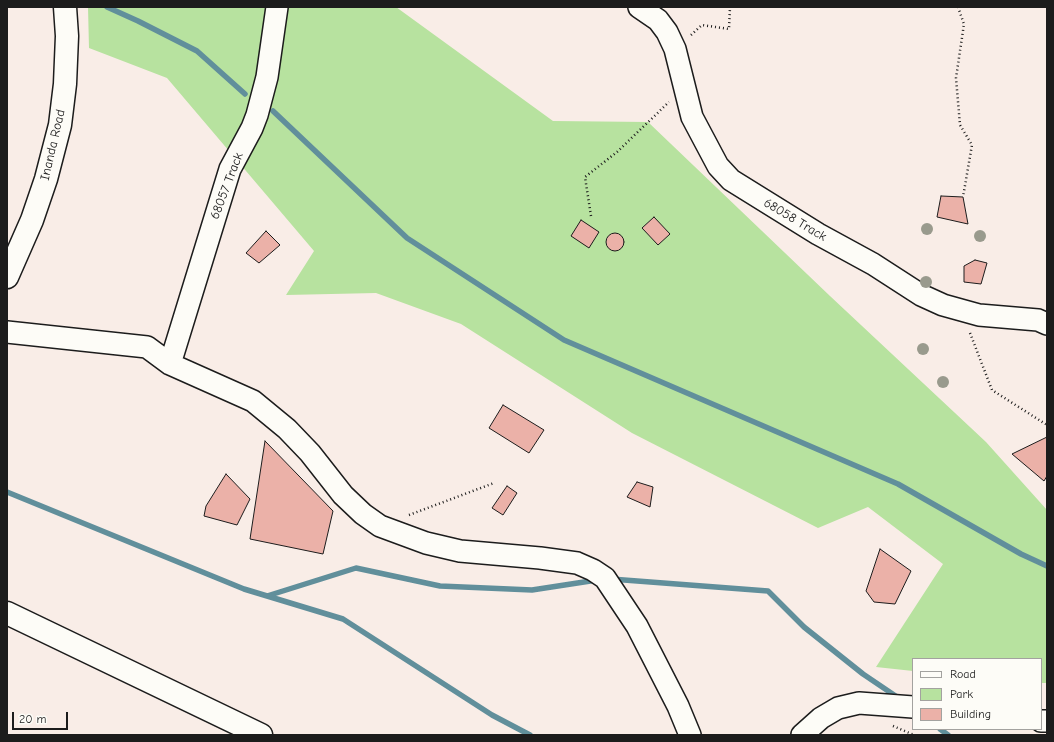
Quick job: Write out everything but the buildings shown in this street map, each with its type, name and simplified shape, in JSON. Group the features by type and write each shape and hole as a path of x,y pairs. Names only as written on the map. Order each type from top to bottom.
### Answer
{"street":[{"name":"Inanda Road","path":"7,277 32,220 52,158 60,125 66,70 67,36 65,7"},
{"name":"68057 Track","path":"170,364 230,169 252,128 257,115 267,76 277,7"},
{"name":"68058 Track","path":"639,7 658,20 667,32 675,49 692,117 718,166 731,180 818,234 873,264 921,295 943,305 961,310 1010,319 1038,320 1047,323"},
{"path":"7,332 147,347 170,364 253,401 287,429 310,454 343,495 363,514 380,526 426,543 460,551 577,563 593,570 605,578 637,626 678,706 690,735"},
{"path":"7,613 261,735"},
{"path":"802,735 821,718 844,706 859,703 880,703 912,707"}],"path":[{"path":"675,49 702,25 729,30 730,7"},
{"path":"958,7 964,24 956,78 960,125 972,144 964,197"},
{"path":"591,216 585,177 617,152 685,86"},
{"path":"961,310 992,390 1047,425"},
{"path":"380,526 494,483"}],"green space":[{"path":"88,7 396,7 553,121 648,122 830,296 986,442 1047,510 1047,683 1042,683 1042,658 912,658 912,671 876,667 943,564 868,507 818,528 632,433 461,324 376,293 286,295 314,251 167,78 89,48"}],"waterway":[{"path":"107,7 197,51 245,94"},
{"path":"273,111 407,238 564,340 898,484 1021,554 1047,566"},
{"path":"7,492 244,589 343,619 492,715 530,735"},
{"path":"267,596 356,568 440,586 532,590 597,580"},
{"path":"611,579 768,591 804,627 863,674 900,699"},
{"path":"941,730 948,735"}]}
